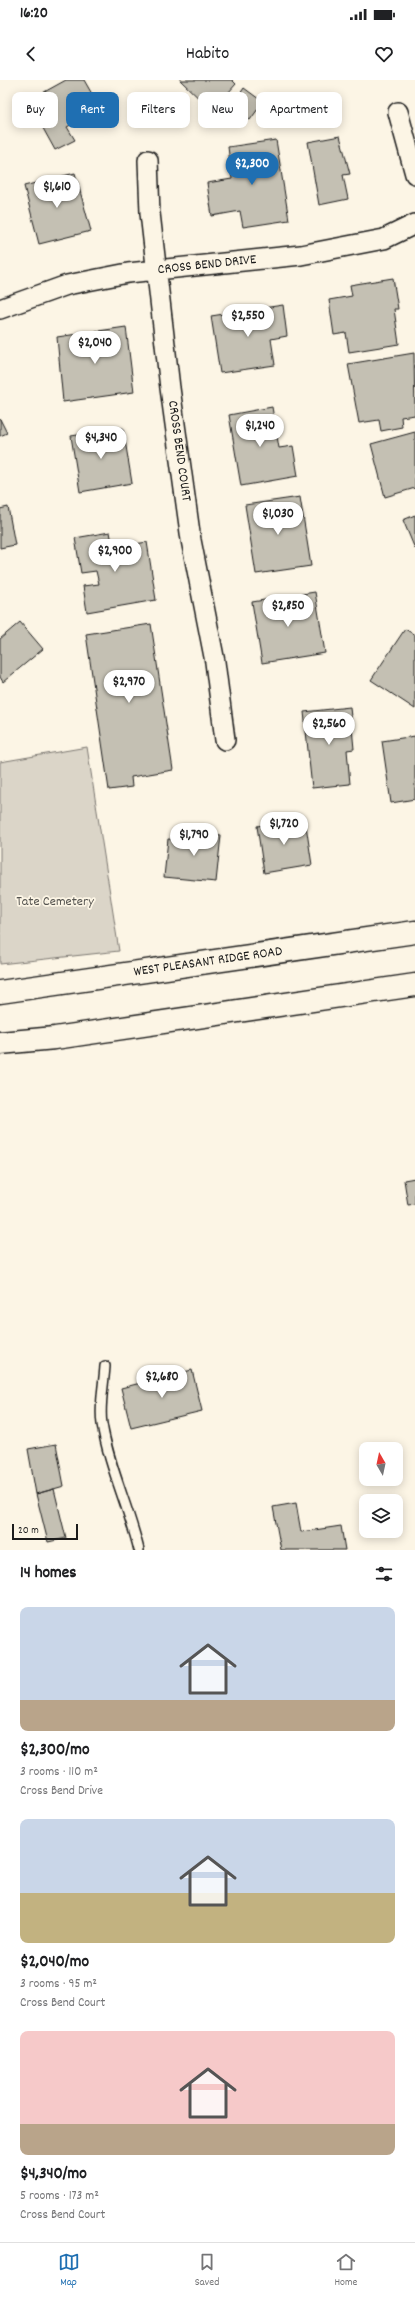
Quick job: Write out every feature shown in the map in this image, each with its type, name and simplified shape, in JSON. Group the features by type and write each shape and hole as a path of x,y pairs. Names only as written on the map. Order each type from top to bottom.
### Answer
{"main road":[{"name":"WEST PLEASANT RIDGE ROAD","path":"0,992 415,932"},
{"path":"0,1043 55,1038 415,985"}],"street":[{"path":"398,112 415,174"},
{"name":"CROSS BEND COURT","path":"148,160 156,271 170,388 192,540 215,662 225,740"},
{"name":"CROSS BEND DRIVE","path":"0,309 67,285 128,273 301,255 384,239 415,224"}],"lane":[{"path":"105,1366 101,1423 122,1497 140,1550"}],"green space":[{"name":"Tate Cemetery","path":"87,747 119,951 0,964 0,762"}],"building":[{"path":"66,80 84,80 91,92 66,92 66,128 68,128 75,140 55,150 43,128 58,128 58,92 44,92"},
{"path":"180,80 232,80 236,84 229,92 198,92 198,97"},
{"path":"244,88 256,97 256,112 250,120 248,119 248,92 241,92"},
{"path":"340,136 350,174 343,175 348,199 319,205 308,142"},
{"path":"276,140 289,220 243,227 240,211 212,216 207,183 232,179 228,147"},
{"path":"75,173 91,231 39,244 24,186"},
{"path":"393,278 398,309 394,309 399,344 349,352 346,333 334,335 329,300 352,296 350,285"},
{"path":"283,305 287,336 271,339 275,365 220,373 211,316"},
{"path":"126,327 134,392 63,402 57,337"},
{"path":"414,353 415,415 401,417 402,427 381,431 379,420 359,423 348,364"},
{"path":"272,407 279,448 293,446 298,476 241,486 229,415"},
{"path":"0,419 7,433 0,436"},
{"path":"123,428 132,483 80,492 71,436"},
{"path":"415,432 415,488 385,497 371,444"},
{"path":"300,497 311,566 256,574 245,505"},
{"path":"8,507 15,545 0,548 0,509"},
{"path":"415,515 415,549 403,520"},
{"path":"110,532 113,548 147,542 156,600 87,612 83,586 99,584 96,571 81,573 75,538"},
{"path":"315,592 325,653 262,663 252,602"},
{"path":"20,622 43,649 3,682 0,677 0,639"},
{"path":"151,624 173,770 131,777 132,787 109,790 86,634"},
{"path":"405,629 415,635 415,709 371,680"},
{"path":"350,707 354,749 347,750 350,784 312,788 304,712"},
{"path":"415,736 415,799 391,803 382,741"},
{"path":"305,819 312,865 264,873 257,826"},
{"path":"187,831 221,835 216,882 164,877 168,839 186,841"},
{"path":"415,1178 415,1204 408,1205 404,1180"},
{"path":"192,1370 202,1411 131,1428 121,1388"},
{"path":"56,1444 64,1486 36,1494 28,1449"},
{"path":"54,1489 66,1538 48,1542 36,1494"},
{"path":"296,1503 301,1532 341,1526 345,1550 281,1550 273,1507"}]}
